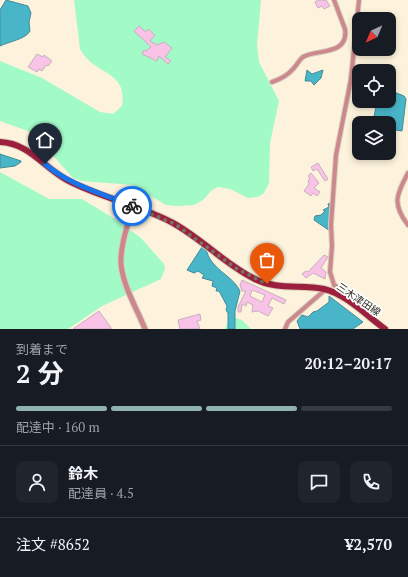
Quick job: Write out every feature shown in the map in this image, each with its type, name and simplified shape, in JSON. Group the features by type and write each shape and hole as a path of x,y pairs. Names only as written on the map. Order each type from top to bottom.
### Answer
{"main road":[{"name":"三木津田線","path":"0,142 23,147 57,174 77,185 175,224 253,278 277,287 325,290 341,297 385,329"}],"street":[{"path":"272,82 287,75 303,57 328,52 335,49 343,40 346,34 345,29 334,0"},
{"path":"359,0 351,79 336,156 331,224 332,246 330,272 334,285 357,299 369,311 368,317"},
{"path":"408,173 399,190 397,199 400,215 408,225"},
{"path":"133,206 121,253 121,263 124,278 145,329"},
{"path":"285,329 288,322 325,290"}],"green space":[{"path":"74,0 261,0 257,45 259,62 279,101 270,143 269,183 264,193 258,197 248,198 230,189 218,187 212,190 203,200 194,205 166,205 132,185 82,181 73,178 40,141 28,131 0,121 0,61 42,78 100,112 113,114 122,106 120,85 115,79 86,58 80,49"},
{"path":"0,172 49,199 82,199 118,221 141,238 164,264 165,269 161,279 102,306 68,329 0,329"},
{"path":"235,318 242,320 251,329 225,329 228,322"}],"water":[{"path":"6,0 28,6 31,13 29,22 30,31 21,38 0,46 0,10"},
{"path":"307,70 312,74 323,70 321,78 314,85 311,81 305,81"},
{"path":"396,93 404,96 406,99 402,131 396,130 396,116 374,116 376,108 396,108"},
{"path":"0,154 21,162 15,166 0,168"},
{"path":"332,202 330,231 314,220 315,216 321,215 325,211 323,210 329,207 328,204"},
{"path":"202,247 213,264 234,282 240,291 235,311 235,329 228,329 227,306 219,291 216,291 217,288 212,286 213,281 202,278 204,275 198,271 194,273 187,270"},
{"path":"329,296 363,322 353,329 300,329 297,321 302,315 308,317 313,312 317,311 329,302"}],"building":[{"path":"318,0 326,0 330,6 324,9 322,6 318,8 315,2"},
{"path":"139,26 146,32 148,29 155,35 150,41 157,45 164,42 172,48 165,57 171,61 168,64 159,56 157,61 142,54 144,50 146,51 151,47 134,31"},
{"path":"37,54 43,57 44,55 52,61 48,66 46,65 42,71 39,69 37,72 28,67"},
{"path":"318,163 328,179 325,181 317,169 313,171 311,167"},
{"path":"311,173 319,183 314,188 320,192 317,196 313,193 311,196 304,191 309,184 308,181 310,178 308,176"},
{"path":"324,255 328,257 321,268 326,272 325,279 313,273 306,278 302,274 306,271 308,272"},
{"path":"242,280 286,300 284,304 272,298 268,306 273,308 268,316 258,311 252,312 253,305 247,302 246,306 242,304 241,312 238,312 238,307 246,291 242,291 240,285","holes":["252,290 265,295 262,302 250,296"]},
{"path":"99,311 112,329 73,329"},
{"path":"200,314 201,320 197,321 200,329 180,329 178,320"}],"way so far":[{"path":"132,206 175,224 237,269 267,284"}],"route":[{"path":"45,164 57,174 77,185 132,206"}]}
